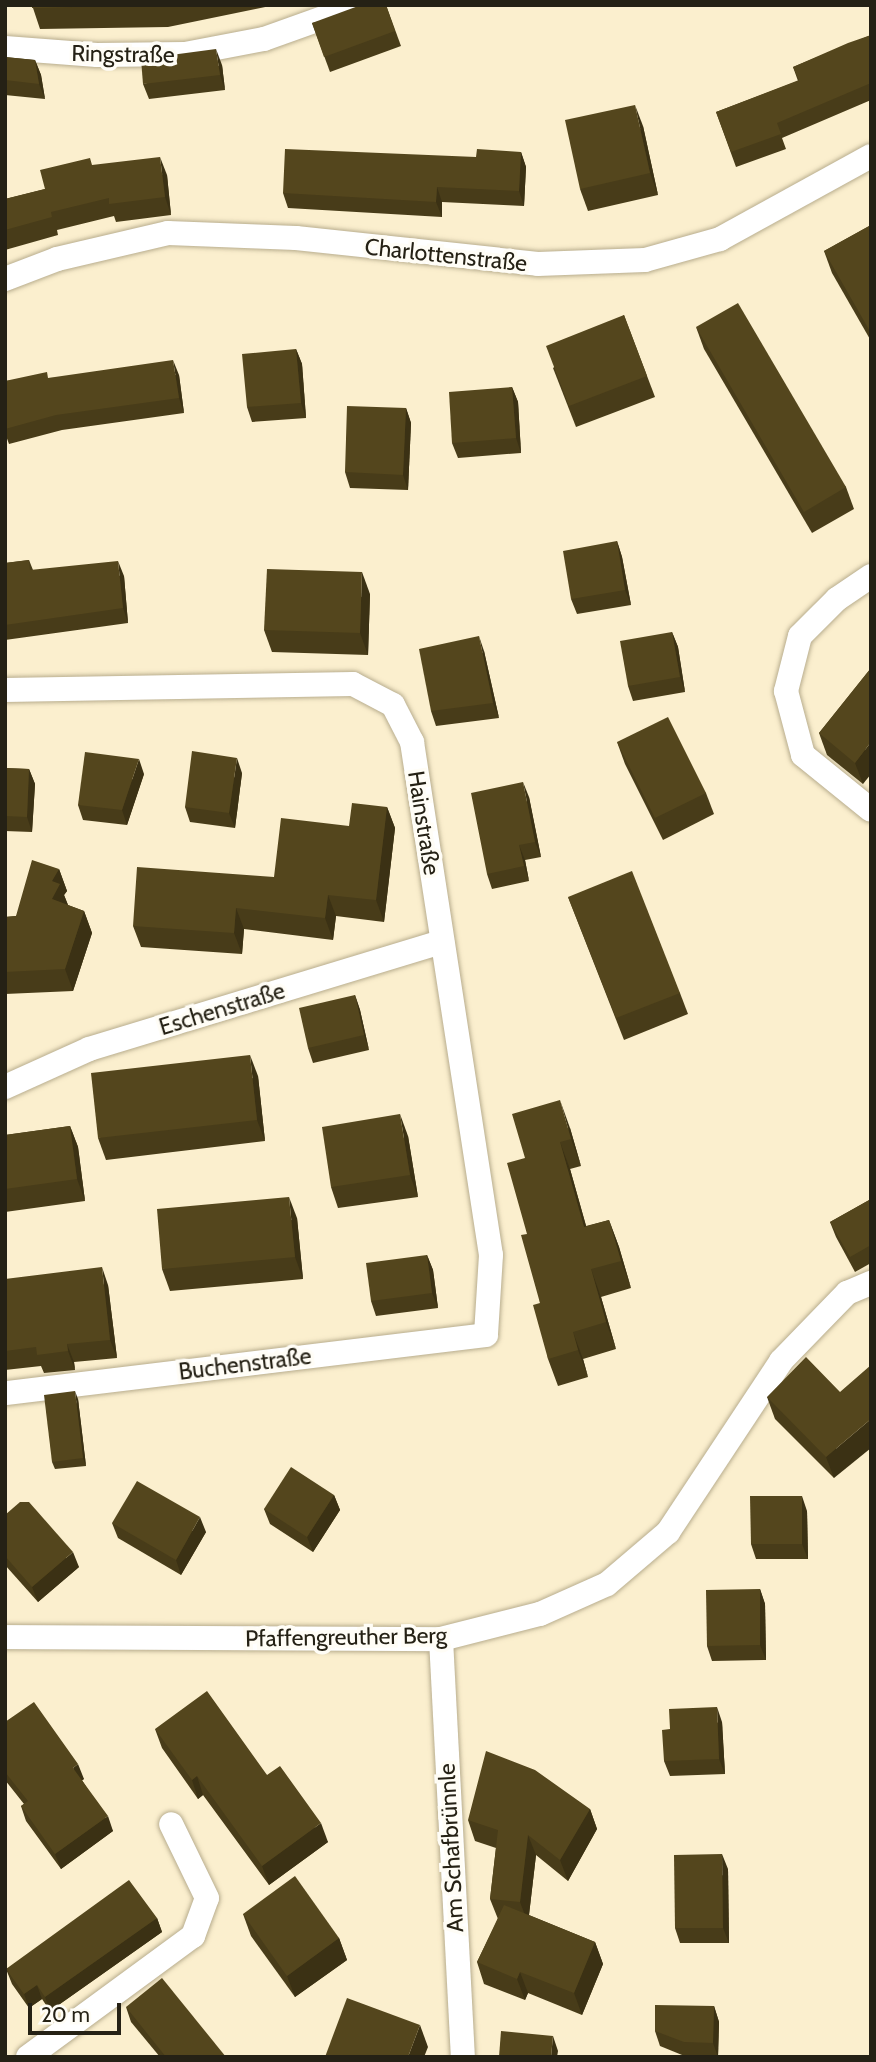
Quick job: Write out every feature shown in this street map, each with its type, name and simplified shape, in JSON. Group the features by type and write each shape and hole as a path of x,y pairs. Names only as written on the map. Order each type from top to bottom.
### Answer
{"street":[{"name":"Ringstraße","path":"5,47 97,55 185,54 264,39 359,5"},
{"name":"Charlottenstraße","path":"5,279 57,259 169,233 296,238 538,264 645,260 720,239 871,156"},
{"path":"871,576 837,599 800,636 786,691 803,755 871,810"},
{"name":"Hainstraße","path":"5,690 354,684 393,705 412,742 491,1255 485,1335"},
{"name":"Eschenstraße","path":"5,1087 89,1049 442,942"},
{"name":"Pfaffengreuther Berg","path":"5,1637 441,1639 541,1614 607,1584 668,1532 781,1361 846,1293 871,1283"},
{"name":"Buchenstraße","path":"5,1394 485,1335"},
{"name":"Am Schafbrünnle","path":"441,1639 463,2057"},
{"path":"28,2057 193,1936 207,1898 171,1824"}],"building":[{"path":"32,5 153,5 32,8"},
{"path":"361,5 386,5 395,31 324,57 312,23"},
{"path":"871,35 871,83 777,123 781,134 731,152 716,112 799,80 793,67"},
{"path":"216,49 220,75 143,84 141,59"},
{"path":"5,57 35,60 39,84 5,80"},
{"path":"635,105 650,173 580,189 565,120"},
{"path":"285,149 476,157 477,149 521,152 519,191 437,187 436,202 283,193"},
{"path":"160,157 165,197 109,204 109,198 51,212 52,217 5,230 5,199 45,189 40,170 90,158 92,165"},
{"path":"871,225 871,333 824,251"},
{"path":"738,303 846,487 804,512 696,327"},
{"path":"624,315 647,376 569,406 546,346"},
{"path":"296,349 301,403 247,407 242,354"},
{"path":"173,360 179,398 56,415 5,429 5,381 47,372 48,378"},
{"path":"512,387 516,438 452,443 449,392"},
{"path":"347,406 406,408 403,475 345,472"},
{"path":"617,541 625,590 571,599 563,551"},
{"path":"29,560 30,570 118,561 123,608 5,625 5,563"},
{"path":"267,569 362,572 360,633 264,630"},
{"path":"672,632 680,677 628,686 620,641"},
{"path":"479,636 493,703 431,711 419,649"},
{"path":"871,668 871,742 855,763 819,733"},
{"path":"668,717 706,793 655,818 617,742"},
{"path":"192,751 237,758 229,813 185,807"},
{"path":"85,752 139,759 122,810 78,805"},
{"path":"5,768 29,769 27,817 5,816"},
{"path":"523,782 535,842 519,845 524,866 487,874 471,793"},
{"path":"352,803 387,807 376,900 328,895 325,918 236,908 234,933 133,926 137,867 274,877 281,818 349,826"},
{"path":"32,860 59,869 52,881 60,884 52,899 84,911 65,969 5,972 5,917 16,916"},
{"path":"632,871 680,993 616,1018 568,897"},
{"path":"355,995 364,1035 308,1048 299,1008"},
{"path":"250,1055 257,1120 98,1138 91,1073"},
{"path":"560,1100 571,1139 560,1142 584,1227 609,1220 621,1261 591,1269 606,1322 573,1332 578,1350 548,1359 533,1305 540,1303 521,1235 527,1234 507,1163 525,1158 512,1114"},
{"path":"400,1114 410,1175 331,1187 322,1127"},
{"path":"70,1126 77,1179 5,1189 5,1135"},
{"path":"289,1197 295,1257 162,1269 157,1209"},
{"path":"871,1199 871,1245 850,1257 830,1222"},
{"path":"427,1255 432,1293 371,1301 366,1263"},
{"path":"102,1267 110,1340 67,1344 68,1351 37,1355 36,1347 5,1351 5,1279"},
{"path":"806,1357 840,1392 871,1365 871,1419 826,1457 767,1397"},
{"path":"75,1391 83,1458 52,1462 44,1395"},
{"path":"291,1467 334,1495 307,1537 264,1509"},
{"path":"137,1481 200,1517 176,1560 112,1523"},
{"path":"750,1496 802,1496 802,1544 751,1544"},
{"path":"20,1502 29,1502 73,1552 32,1587 5,1556 5,1515"},
{"path":"760,1589 760,1645 707,1646 706,1590"},
{"path":"207,1691 267,1775 280,1766 321,1823 262,1866 197,1776 192,1780 155,1729"},
{"path":"34,1702 78,1764 73,1768 108,1816 55,1854 21,1806 28,1801 5,1772 5,1722"},
{"path":"717,1707 719,1759 664,1761 662,1730 670,1729 669,1709"},
{"path":"486,1751 535,1770 590,1809 560,1860 528,1835 520,1902 490,1899 498,1830 468,1820"},
{"path":"722,1854 723,1928 675,1928 674,1855"},
{"path":"295,1876 339,1938 287,1976 243,1914"},
{"path":"129,1880 157,1918 45,1997 37,1985 24,1994 6,1969"},
{"path":"504,1905 595,1942 574,1993 520,1972 517,1979 477,1962"},
{"path":"162,1978 226,2057 166,2057 126,2007"},
{"path":"347,1998 420,2025 408,2057 325,2057"},
{"path":"655,2005 714,2006 713,2043 684,2042 655,2031"},
{"path":"501,2031 553,2036 551,2057 499,2057"}]}
